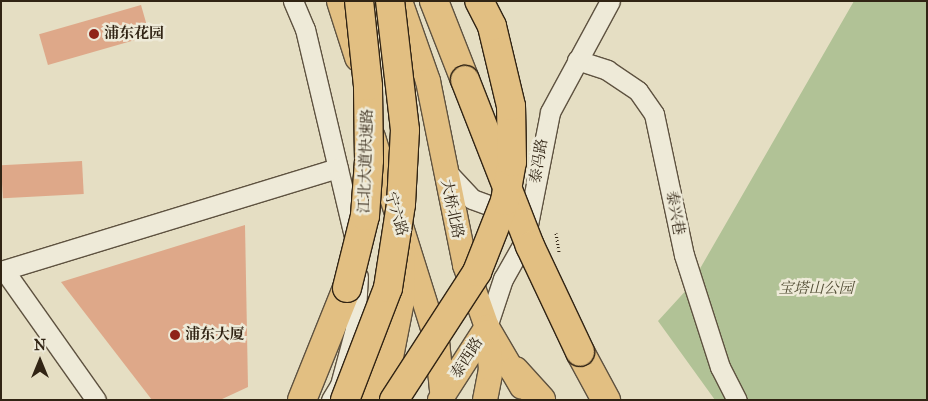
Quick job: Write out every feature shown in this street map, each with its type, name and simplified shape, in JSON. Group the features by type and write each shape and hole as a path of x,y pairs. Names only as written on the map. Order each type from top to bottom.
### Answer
{"highway":[{"path":"341,1 368,86"},
{"name":"江北大道快速路","path":"302,400 332,333 365,216 368,86 359,1"},
{"path":"345,400 388,288 401,204 405,130 390,1"},
{"path":"434,1 530,246 606,400"},
{"path":"394,400 477,272 505,201 512,162 511,106 492,26 479,1"},
{"path":"366,400 387,367 396,330 401,231"},
{"name":"大桥北路","path":"515,371 541,400"}],"main road":[{"name":"宁六路","path":"331,1 401,231 437,340 442,399"},
{"name":"大桥北路","path":"400,1 428,82 465,265 487,327 515,371"},
{"name":"泰西路","path":"442,399 487,327"},
{"name":"泰西路","path":"485,400 491,370 487,327"},
{"path":"515,371 528,400"}],"street":[{"path":"293,1 305,29 358,255 355,329 340,385 331,400"},
{"name":"泰冯路","path":"487,327 503,279 525,240 550,112 610,1"},
{"name":"泰兴巷","path":"577,60 607,70 638,91 654,114 684,255 720,367 737,400"},
{"path":"96,400 4,270 338,168"},
{"path":"444,168 472,199 498,208 522,202 535,186"}],"green space":[{"name":"宝塔山公园","path":"854,1 927,1 927,400 715,400 658,321 690,286"}],"building":[{"name":"浦东花园","path":"141,5 150,36 48,65 39,34"},
{"path":"82,161 84,194 3,198 1,165"},
{"name":"浦东大厦","path":"245,225 248,387 220,400 152,400 61,282"}],"place":[{"name":"浦东花园","path":"94,34"},
{"name":"浦东大厦","path":"175,335"}]}
